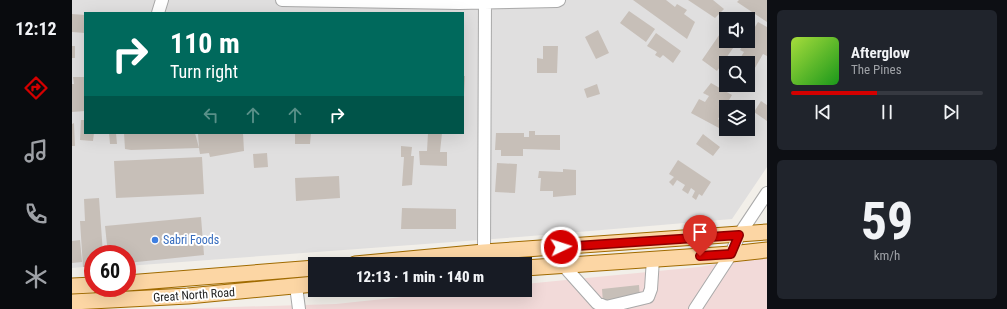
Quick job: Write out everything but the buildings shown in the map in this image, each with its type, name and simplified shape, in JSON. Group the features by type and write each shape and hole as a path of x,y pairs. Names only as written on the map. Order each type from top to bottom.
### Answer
{"main road":[{"path":"430,257 767,232"},
{"path":"532,267 731,254 767,250"},
{"name":"Great North Road","path":"136,281 308,269"},
{"path":"72,286 84,285"},
{"name":"Great North Road","path":"72,302 188,296 308,285"}],"street":[{"path":"158,12 162,0"},
{"path":"282,0 459,3 485,1 557,2 559,0"},
{"path":"484,252 485,1"},
{"path":"695,309 731,254 739,235 767,193"},
{"path":"563,265 597,303 606,307 648,297 651,289 653,259"},
{"path":"296,286 299,309"}],"shaded area":[{"path":"72,0 767,0 767,167 732,219 519,237 136,265 136,245 84,245 84,266 72,268"},
{"path":"767,255 767,309 167,309 336,304 402,297 532,297 532,283 699,267"}],"place":[{"name":"Sabri Foods","path":"155,240"}],"route":[{"path":"561,247 739,235 731,254 700,256"}]}
